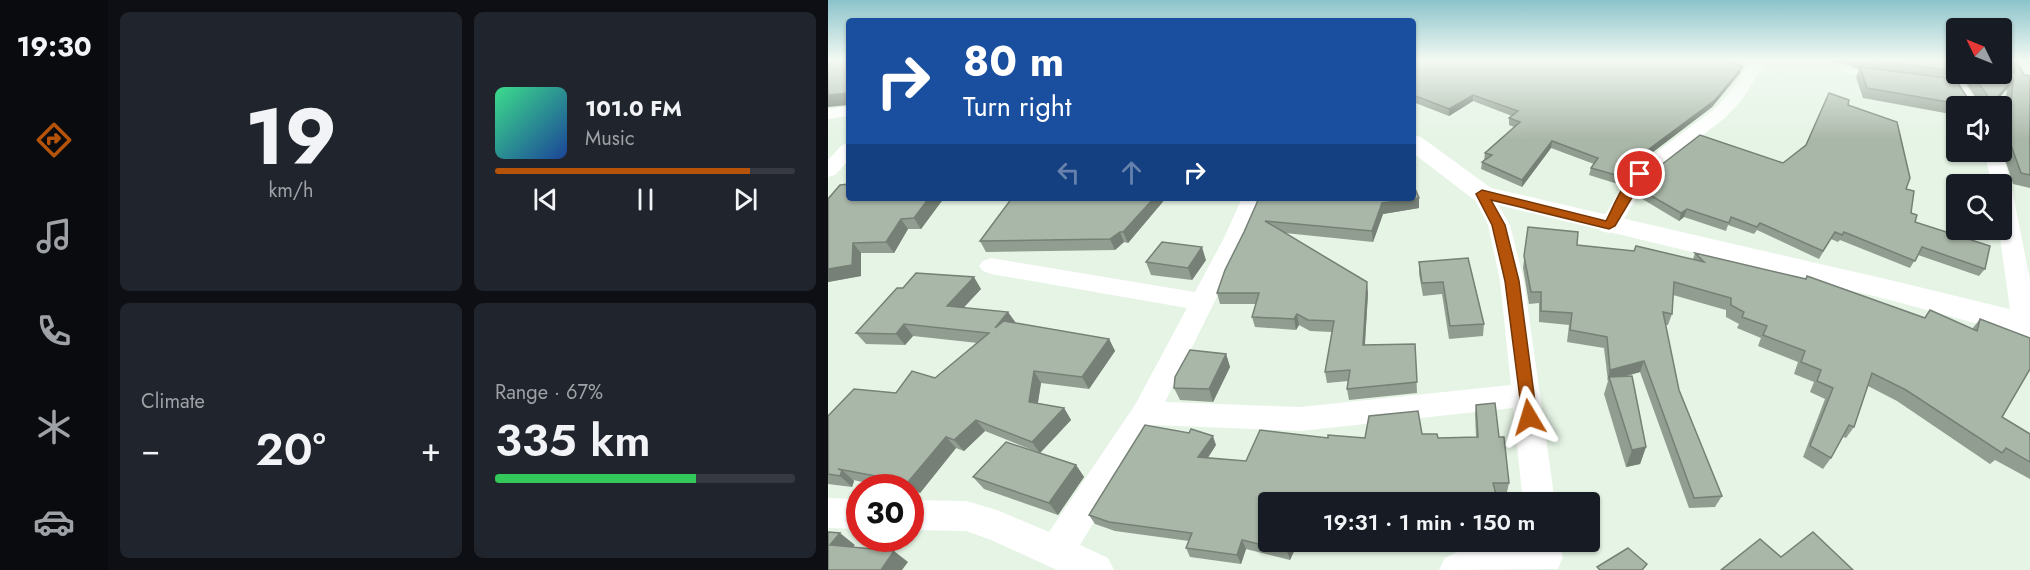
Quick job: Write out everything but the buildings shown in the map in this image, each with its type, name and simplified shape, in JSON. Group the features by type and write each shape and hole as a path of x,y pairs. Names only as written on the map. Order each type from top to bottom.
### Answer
{"street":[{"path":"1609,226 1640,174 1720,113 1742,87"},
{"path":"828,114 846,111"},
{"path":"1416,144 1482,194 2027,325 2012,240"},
{"path":"828,171 846,152"},
{"path":"1482,194 1499,225 1512,281 1538,492"},
{"path":"1056,552 1145,413 1235,238 1251,201"},
{"path":"991,266 1203,302"},
{"path":"1145,413 1300,419 1526,395"},
{"path":"828,513 846,514"},
{"path":"924,515 966,516 997,526 1096,570"},
{"path":"1458,570 1547,556"}],"route":[{"path":"1529,417 1512,281 1499,225 1482,194 1609,226 1640,174"}]}
